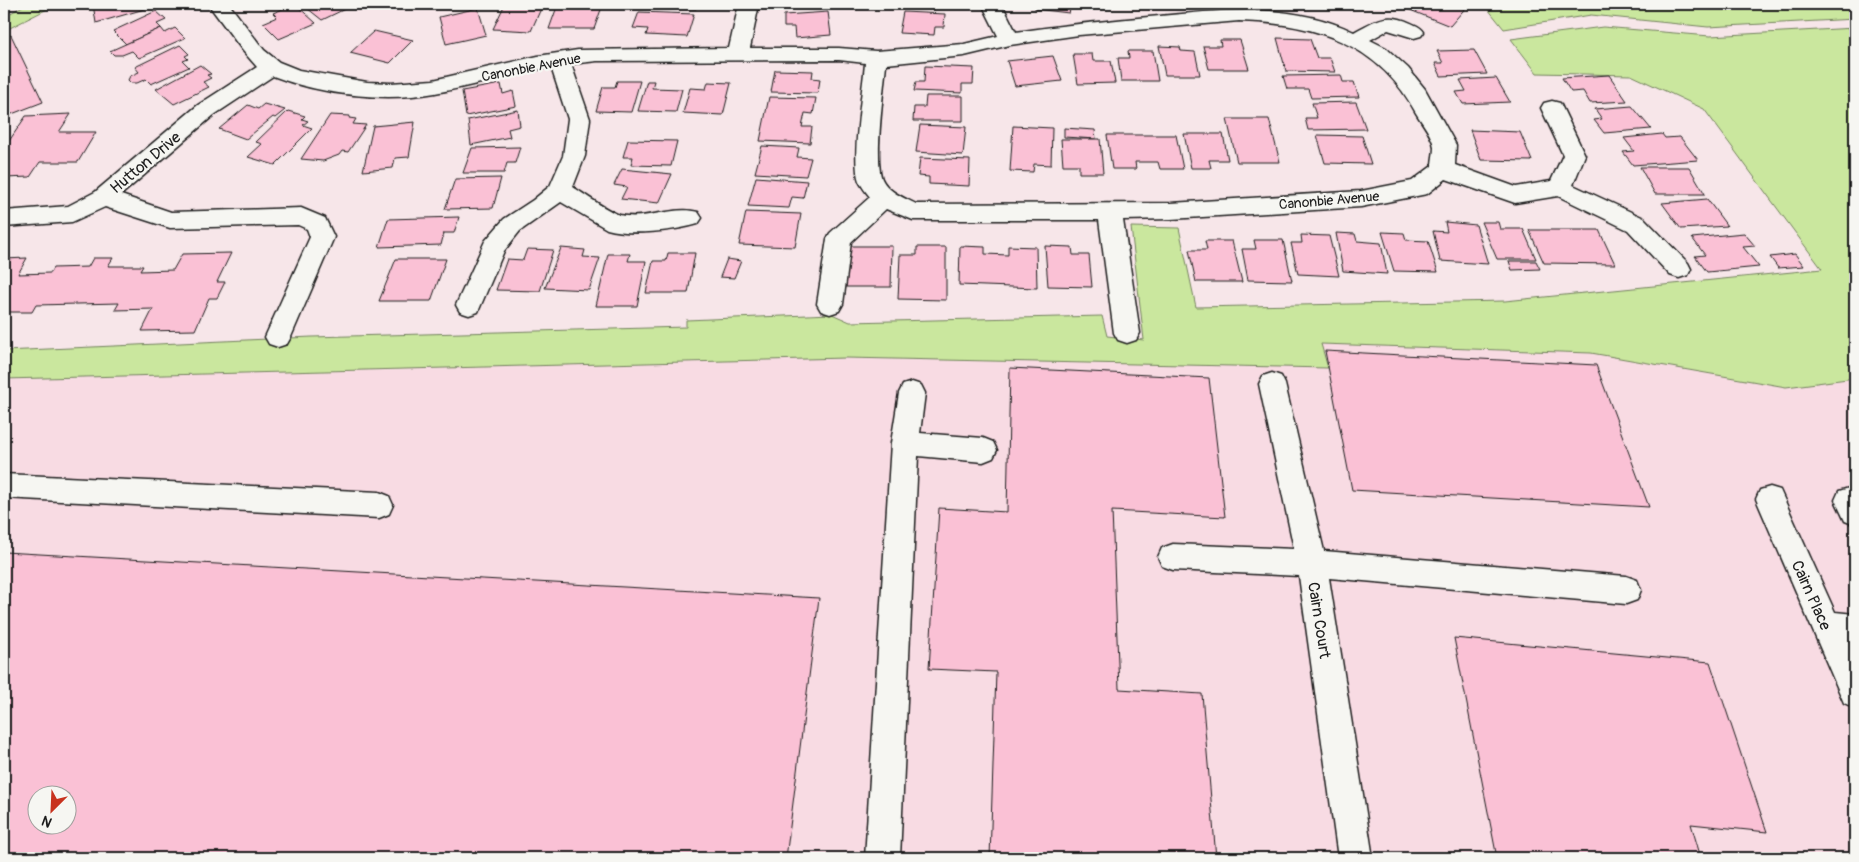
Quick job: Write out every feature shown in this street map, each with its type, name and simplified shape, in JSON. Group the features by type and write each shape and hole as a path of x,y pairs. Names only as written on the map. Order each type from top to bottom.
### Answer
{"street":[{"path":"738,55 749,4"},
{"path":"992,4 1010,39"},
{"name":"Canonbie Avenue","path":"230,6 254,50 272,67 310,79 361,89 391,90 432,86 497,74 559,59 597,55 839,54 876,58 964,50 1010,39 1079,30 1239,15 1274,16 1299,20 1354,41 1379,54 1402,73 1445,146 1443,169 1419,188 1361,199 1171,211 914,212 884,198 869,179 868,159 876,58"},
{"path":"1354,41 1383,24 1394,23 1414,32"},
{"path":"469,305 494,247 512,225 560,190 574,156 579,119 559,59"},
{"name":"Hutton Drive","path":"4,219 72,214 103,198 206,110 272,67"},
{"path":"1552,108 1574,155 1560,188"},
{"path":"1443,169 1516,195 1560,188 1636,224 1679,269"},
{"path":"560,190 614,223 638,224 690,218"},
{"path":"103,198 170,220 301,216 317,224 322,236 278,337"},
{"path":"830,304 838,240 884,198"},
{"path":"1110,212 1127,333"},
{"name":"Cairn Court","path":"1272,384 1312,563 1356,858"},
{"path":"882,858 905,443 912,393"},
{"path":"905,443 983,450"},
{"path":"4,486 378,505"},
{"name":"Cairn Place","path":"1770,499 1855,692"},
{"path":"1173,556 1312,563 1626,590"},
{"path":"1825,624 1855,628"}],"shaded area":[{"path":"1320,344 1591,353 1786,387 1855,378 1855,858 4,858 4,379 846,358 1327,368"}],"green space":[{"path":"26,4 57,4 4,31 4,17"},
{"path":"1484,4 1855,4 1855,19 1708,27 1591,15 1504,29"},
{"path":"1603,27 1710,36 1855,28 1855,378 1786,387 1591,353 1321,344 1328,368 846,358 4,379 4,351 312,337 686,327 686,320 832,314 850,322 1102,316 1107,336 1144,340 1131,227 1179,228 1196,307 1505,301 1822,269 1704,109 1631,75 1537,73 1511,39"}],"building":[{"path":"93,4 147,4 148,8 96,23"},
{"path":"295,4 316,23 279,39 263,23 277,17 273,13"},
{"path":"302,4 349,4 351,6 322,20"},
{"path":"505,4 543,4 531,31 493,29"},
{"path":"558,4 603,4 594,29 549,29"},
{"path":"653,4 698,4 696,9 651,7"},
{"path":"895,4 936,4 935,9 895,8"},
{"path":"1036,4 1072,4 1069,13 1035,9"},
{"path":"1395,4 1463,4 1468,5 1450,26"},
{"path":"478,8 486,35 446,44 439,17"},
{"path":"156,11 166,20 157,24 161,28 126,44 113,31"},
{"path":"639,12 694,14 687,37 646,35 648,29 633,28"},
{"path":"828,12 831,35 795,38 794,27 784,27 784,15"},
{"path":"903,12 945,14 944,27 935,27 934,35 899,33"},
{"path":"161,28 165,33 175,28 185,38 139,58 132,51 122,55 114,55 110,51"},
{"path":"374,31 413,40 390,63 350,53"},
{"path":"11,35 43,102 4,117 4,38"},
{"path":"1277,38 1310,39 1317,58 1330,58 1335,72 1286,71"},
{"path":"1220,40 1240,40 1249,69 1209,69 1203,46 1221,46"},
{"path":"180,45 189,54 185,56 188,59 183,61 189,67 151,84 146,79 137,83 131,83 128,80 130,76 139,72 135,67"},
{"path":"1159,46 1180,47 1181,51 1195,52 1200,75 1165,75"},
{"path":"1474,50 1487,74 1441,76 1435,63 1443,63 1437,51"},
{"path":"1128,51 1153,51 1158,81 1121,81 1118,58 1129,58"},
{"path":"1073,54 1092,54 1093,61 1111,61 1115,83 1078,84"},
{"path":"1053,56 1062,81 1015,86 1007,61"},
{"path":"200,65 211,74 207,75 211,78 203,82 209,87 174,104 156,89"},
{"path":"925,66 974,68 973,84 962,84 962,93 914,91 916,82 924,82"},
{"path":"775,70 813,71 812,78 820,79 818,93 771,92"},
{"path":"1341,75 1343,82 1354,82 1359,97 1311,98 1308,89 1287,89 1283,76"},
{"path":"1609,75 1627,101 1590,103 1583,91 1571,92 1562,78"},
{"path":"1496,78 1510,102 1463,104 1456,92 1466,91 1460,80"},
{"path":"617,81 640,81 631,112 596,111 603,87 615,87"},
{"path":"647,81 654,81 652,88 682,89 676,112 638,111"},
{"path":"708,82 731,83 723,115 683,113 690,88 706,89"},
{"path":"501,84 503,94 513,91 516,106 466,116 462,91"},
{"path":"926,96 963,96 963,121 913,121 914,107 925,107"},
{"path":"769,97 816,98 813,114 805,113 802,127 812,127 810,143 760,141"},
{"path":"1356,102 1366,129 1308,130 1305,118 1317,118 1312,103"},
{"path":"264,104 285,110 275,118 273,117 246,139 219,129 248,105 258,109"},
{"path":"1632,106 1651,129 1604,133 1594,120 1602,119 1595,109"},
{"path":"518,110 520,126 508,129 510,137 471,145 468,120"},
{"path":"288,111 305,116 302,119 308,121 303,125 312,128 275,165 248,157 262,144 256,142"},
{"path":"71,114 59,132 96,132 78,162 40,162 30,177 4,178 4,141 9,141 26,116"},
{"path":"330,115 350,116 349,118 356,119 353,124 366,125 348,152 342,151 339,155 323,161 301,159"},
{"path":"1227,119 1269,119 1280,162 1237,162"},
{"path":"415,122 409,157 395,158 393,168 363,171 373,126"},
{"path":"920,125 966,127 963,155 916,152"},
{"path":"1013,126 1052,128 1051,165 1034,164 1033,172 1010,171"},
{"path":"1064,128 1095,130 1096,139 1064,137"},
{"path":"1470,130 1520,132 1532,161 1481,160"},
{"path":"1184,134 1223,134 1228,160 1209,160 1211,168 1191,168"},
{"path":"1662,134 1665,138 1680,137 1698,160 1633,165 1623,152 1634,151 1624,138"},
{"path":"1107,135 1176,135 1183,169 1160,169 1158,162 1135,162 1136,169 1112,169"},
{"path":"1317,135 1362,136 1371,164 1325,163"},
{"path":"1061,139 1100,139 1103,173 1079,173 1079,165 1063,165"},
{"path":"628,140 677,141 671,166 631,165 633,157 623,157"},
{"path":"762,146 799,148 797,157 811,158 806,176 755,173"},
{"path":"520,147 515,163 507,163 504,173 463,173 472,148"},
{"path":"920,158 970,160 969,186 929,184 929,177 918,176"},
{"path":"1640,167 1689,167 1705,194 1655,194"},
{"path":"622,169 672,174 659,203 621,199 627,187 614,185"},
{"path":"756,177 807,181 803,198 792,197 789,208 748,206"},
{"path":"501,178 493,208 445,209 455,179"},
{"path":"1707,199 1727,226 1681,229 1662,203"},
{"path":"746,212 801,214 795,247 739,245"},
{"path":"459,217 454,233 444,233 441,245 379,247 388,219"},
{"path":"1445,222 1476,225 1488,264 1440,261 1433,231 1447,232"},
{"path":"1481,222 1498,222 1500,229 1523,229 1536,259 1497,259"},
{"path":"1529,230 1599,230 1615,264 1544,263"},
{"path":"1382,232 1404,233 1406,240 1428,241 1438,272 1394,271"},
{"path":"1336,233 1355,234 1357,241 1381,243 1387,274 1343,271"},
{"path":"1744,233 1755,246 1743,247 1759,267 1707,272 1695,256 1705,255 1692,238"},
{"path":"1301,235 1329,236 1339,276 1298,274 1291,243 1302,243"},
{"path":"1254,240 1283,240 1292,281 1248,280 1242,249 1256,249"},
{"path":"1205,241 1232,241 1242,282 1196,282 1189,250 1207,250"},
{"path":"846,246 892,246 891,287 844,287"},
{"path":"960,246 985,247 985,254 1008,255 1008,246 1036,247 1037,288 959,285"},
{"path":"1045,246 1072,247 1073,255 1089,255 1092,287 1048,286"},
{"path":"917,247 946,247 946,300 898,299 900,255 917,255"},
{"path":"561,248 585,250 583,257 600,258 589,290 545,288"},
{"path":"527,249 553,250 540,291 496,290 507,259 523,260"},
{"path":"231,253 217,282 225,282 217,298 209,298 195,330 142,331 153,309 115,310 119,303 36,305 32,312 4,312 4,259 27,258 18,274 50,273 53,268 88,267 93,258 113,258 108,266 143,266 140,271 173,270 182,254"},
{"path":"668,253 695,253 688,293 646,293 653,261 666,261"},
{"path":"608,254 630,254 628,261 646,261 637,306 596,306"},
{"path":"1795,254 1804,266 1778,268 1770,257"},
{"path":"396,259 446,259 431,301 379,301"},
{"path":"727,259 741,261 734,278 720,277"},
{"path":"1509,261 1536,261 1540,269 1512,270"},
{"path":"1325,351 1596,365 1649,507 1352,490"},
{"path":"1010,368 1209,378 1225,517 1112,511 1119,689 1202,694 1216,858 990,858 996,672 929,669 939,508 1007,512"},
{"path":"4,552 819,598 786,858 4,858"},
{"path":"1454,638 1710,662 1767,832 1691,824 1701,858 1497,858"}]}
